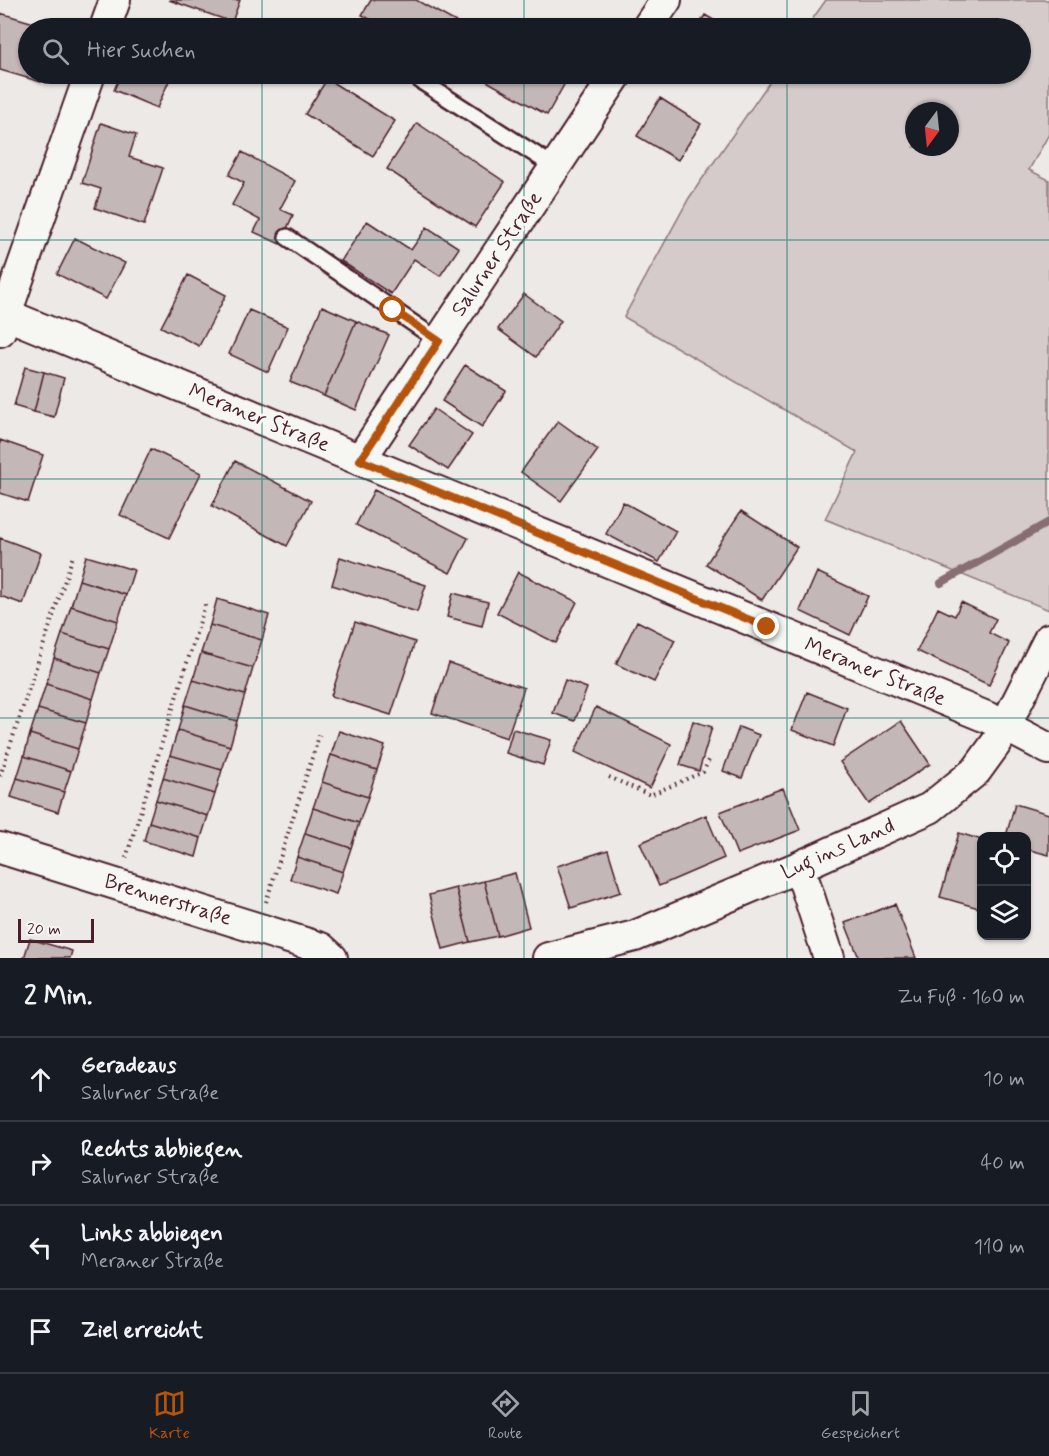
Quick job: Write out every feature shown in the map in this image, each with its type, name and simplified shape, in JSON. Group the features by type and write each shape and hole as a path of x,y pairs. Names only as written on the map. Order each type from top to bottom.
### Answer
{"street":[{"path":"109,18 115,0"},
{"path":"654,18 666,0"},
{"path":"2,319 86,84"},
{"name":"Salurner Straße","path":"360,460 611,84"},
{"name":"Meraner Straße","path":"2,319 360,460 1006,726 1049,748"},
{"name":"Lug ins Land","path":"548,958 635,936 930,808 976,771 1006,726 1049,639"},
{"name":"Brennerstraße","path":"0,848 321,948 332,958"},
{"path":"796,868 805,884 829,958"}],"lane":[{"path":"426,84 555,167"},
{"path":"287,237 439,341"}],"path":[{"path":"0,776 73,556"},
{"path":"117,884 206,602"},
{"path":"258,928 320,733"},
{"path":"609,777 650,795 703,772 710,758"}],"shaded area":[{"path":"826,0 1049,0 1049,134 1029,170 1049,180 1049,610 825,519 857,452 624,317 689,198 768,84 1031,84 1031,18 813,18"}],"building":[{"path":"169,0 240,0 233,18 221,18"},
{"path":"371,0 416,0 449,18 368,18 362,15"},
{"path":"0,13 18,18 18,75 0,70"},
{"path":"117,84 168,84 157,108 114,90"},
{"path":"324,84 335,84 395,121 373,156 305,114"},
{"path":"492,84 564,84 547,115"},
{"path":"660,98 701,124 678,160 637,136"},
{"path":"101,123 136,135 129,157 163,168 144,225 95,208 101,189 82,183"},
{"path":"417,123 505,182 475,227 387,169"},
{"path":"242,152 295,181 280,209 293,215 280,244 254,232 260,220 232,205 244,183 229,175"},
{"path":"367,221 411,250 427,227 459,248 440,276 414,259 391,294 341,261"},
{"path":"75,238 125,263 106,299 57,274"},
{"path":"188,275 226,295 199,346 161,327"},
{"path":"524,294 561,321 536,357 498,329"},
{"path":"322,306 356,321 324,396 290,382"},
{"path":"249,310 288,327 268,372 229,354"},
{"path":"356,321 389,335 356,410 324,396"},
{"path":"465,365 506,391 482,427 442,401"},
{"path":"25,367 44,372 34,412 14,406"},
{"path":"44,372 64,378 54,417 34,412"},
{"path":"434,409 472,435 448,470 409,445"},
{"path":"558,421 598,450 561,501 521,472"},
{"path":"0,440 43,455 28,502 0,493"},
{"path":"151,449 201,473 169,538 120,515"},
{"path":"235,461 311,501 287,546 212,506"},
{"path":"374,490 468,538 450,573 356,525"},
{"path":"623,502 676,531 659,562 606,534"},
{"path":"741,511 797,547 762,600 706,564"},
{"path":"0,538 41,553 23,604 0,596"},
{"path":"86,556 134,570 126,595 79,580"},
{"path":"340,557 426,585 417,612 332,585"},
{"path":"518,572 577,602 556,643 497,613"},
{"path":"817,572 868,596 850,635 800,611"},
{"path":"79,580 126,595 118,621 71,606"},
{"path":"453,593 488,602 482,626 447,617"},
{"path":"217,599 269,615 262,640 210,625"},
{"path":"961,602 996,619 989,633 1009,643 989,685 917,651 938,608 955,616"},
{"path":"71,606 118,621 109,649 62,634"},
{"path":"637,621 675,640 654,682 616,664"},
{"path":"355,622 415,642 391,715 331,696"},
{"path":"210,625 262,640 253,668 201,653"},
{"path":"62,634 109,649 101,673 54,658"},
{"path":"201,653 253,668 245,695 193,680"},
{"path":"54,658 101,673 93,699 46,684"},
{"path":"449,663 524,688 507,738 432,713"},
{"path":"193,680 245,695 237,721 185,705"},
{"path":"565,680 587,688 575,721 553,713"},
{"path":"46,684 93,699 86,723 38,709"},
{"path":"807,692 847,708 833,746 792,730"},
{"path":"185,705 237,721 230,746 178,730"},
{"path":"596,707 671,744 650,788 575,752"},
{"path":"38,709 86,723 78,749 30,734"},
{"path":"693,721 712,727 699,771 680,765"},
{"path":"901,721 930,764 869,804 840,762"},
{"path":"739,727 759,735 742,778 723,771"},
{"path":"513,729 551,740 543,765 506,753"},
{"path":"178,730 230,746 222,770 170,755"},
{"path":"339,731 385,746 377,770 331,755"},
{"path":"30,734 78,749 71,771 24,756"},
{"path":"170,755 222,770 215,794 163,778"},
{"path":"331,755 377,770 368,797 322,782"},
{"path":"24,756 71,771 64,792 17,778"},
{"path":"17,778 64,792 58,812 11,797"},
{"path":"163,778 215,794 208,816 156,800"},
{"path":"322,782 368,797 359,823 313,808"},
{"path":"783,788 800,830 737,854 720,812"},
{"path":"156,800 208,816 201,838 149,822"},
{"path":"1015,804 1049,814 1049,855 1031,850 1031,832 1007,832"},
{"path":"313,808 359,823 351,848 305,833"},
{"path":"706,815 724,858 659,886 640,843"},
{"path":"149,822 201,838 196,857 144,841"},
{"path":"305,833 351,848 343,872 297,857"},
{"path":"959,833 977,838 977,908 940,897"},
{"path":"608,850 621,892 571,908 557,866"},
{"path":"297,857 343,872 336,894 290,879"},
{"path":"515,873 529,927 498,936 484,881"},
{"path":"484,881 498,936 470,942 456,888"},
{"path":"456,888 470,942 443,949 429,895"},
{"path":"895,904 916,958 859,958 845,923"},
{"path":"30,939 72,951 70,958 24,958"}],"waterway":[{"path":"941,583 1049,522"}],"route":[{"path":"393,310 439,341 360,460 767,627"}]}
